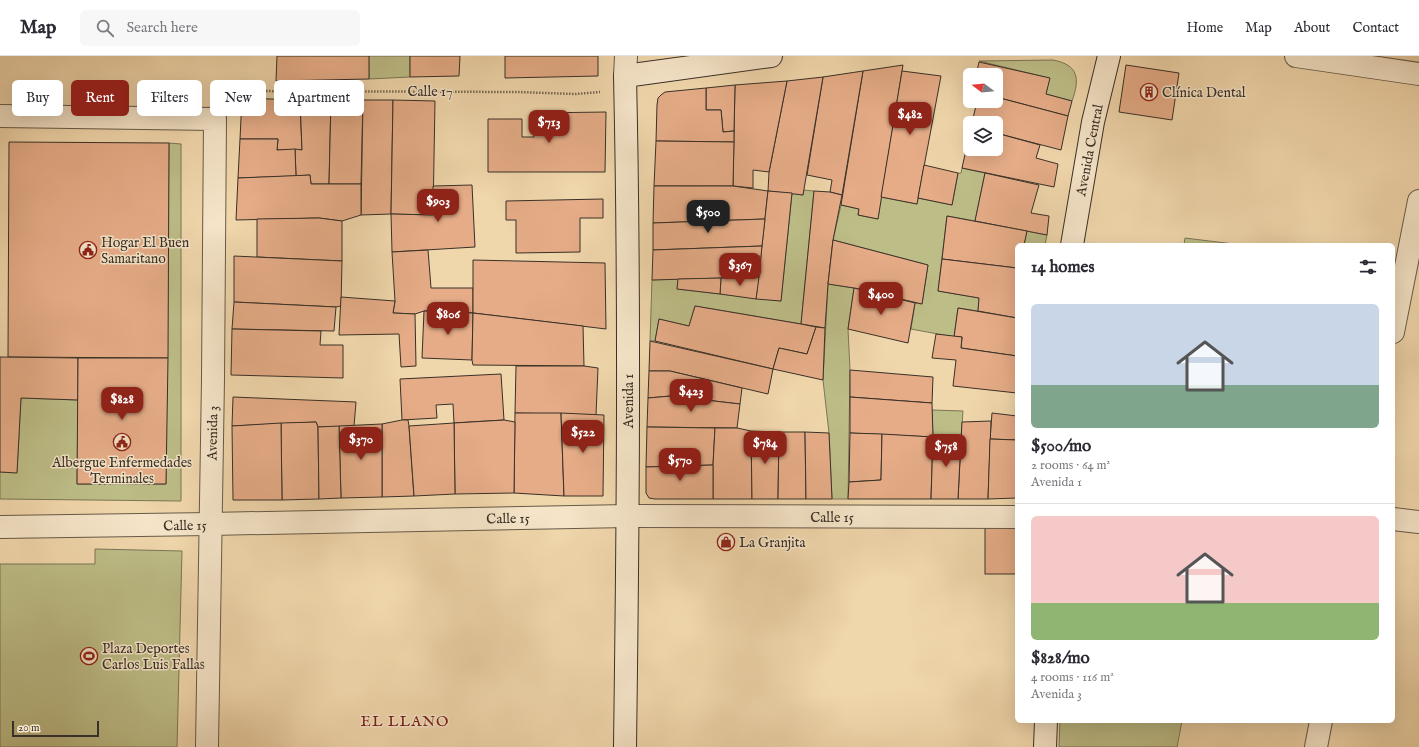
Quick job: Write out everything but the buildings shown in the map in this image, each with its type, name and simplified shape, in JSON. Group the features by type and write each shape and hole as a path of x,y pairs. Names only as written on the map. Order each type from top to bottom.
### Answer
{"street":[{"path":"625,66 771,56"},
{"name":"Avenida Central","path":"1072,243 1093,122 1109,56"},
{"path":"1296,56 1419,74"},
{"name":"Avenida 1","path":"625,66 628,183 628,516 625,747"},
{"path":"0,116 215,119"},
{"name":"Avenida 3","path":"207,747 213,379 215,119"},
{"path":"1395,322 1419,202"},
{"name":"Calle 15","path":"0,527 628,516 1015,517"},
{"path":"1395,519 1419,522"},
{"path":"1045,747 1046,723"},
{"path":"1316,747 1321,723"}],"path":[{"name":"Calle 17","path":"215,119 236,91 518,92 574,94 601,92 625,66"}],"green space":[{"path":"369,56 410,56 410,77 369,79"},
{"path":"1053,60 1062,62 1073,69 1076,86 1072,101 1046,94 1049,78 979,61"},
{"path":"169,143 181,144 181,501 0,499 0,472 17,472 21,398 78,400 77,484 166,484"},
{"path":"962,168 985,173 975,221 947,216 938,291 979,298 978,311 958,308 954,337 911,329 915,303 922,304 928,265 833,240 841,205 859,209 858,215 878,219 881,197 917,204 918,198 952,205 958,173 961,173"},
{"path":"804,190 814,191 801,324 695,306 689,326 659,319 655,341 650,341 652,280 678,279 677,289 781,301 792,193 803,195"},
{"path":"1027,231 1047,235 1045,243 1024,243"},
{"path":"1185,238 1226,243 1184,243"},
{"path":"828,284 854,288 848,329 850,370 848,499 832,499 829,433 823,380"},
{"path":"932,410 963,411 961,439 933,437"},
{"name":"Plaza Deportes Carlos Luis Fallas","path":"95,549 182,551 177,747 0,747 0,564 95,564"},
{"path":"1060,723 1182,723 1177,747 1059,747"}],"place":[{"name":"Clínica Dental","path":"1149,92"},
{"name":"Hogar El Buen Samaritano","path":"88,250"},
{"name":"Albergue Enfermedades Terminales","path":"122,442"},
{"name":"La Granjita","path":"726,542"},
{"name":"Plaza Deportes Carlos Luis Fallas","path":"89,656"}],"district":[{"name":"EL LLANO","path":"405,721"}]}
